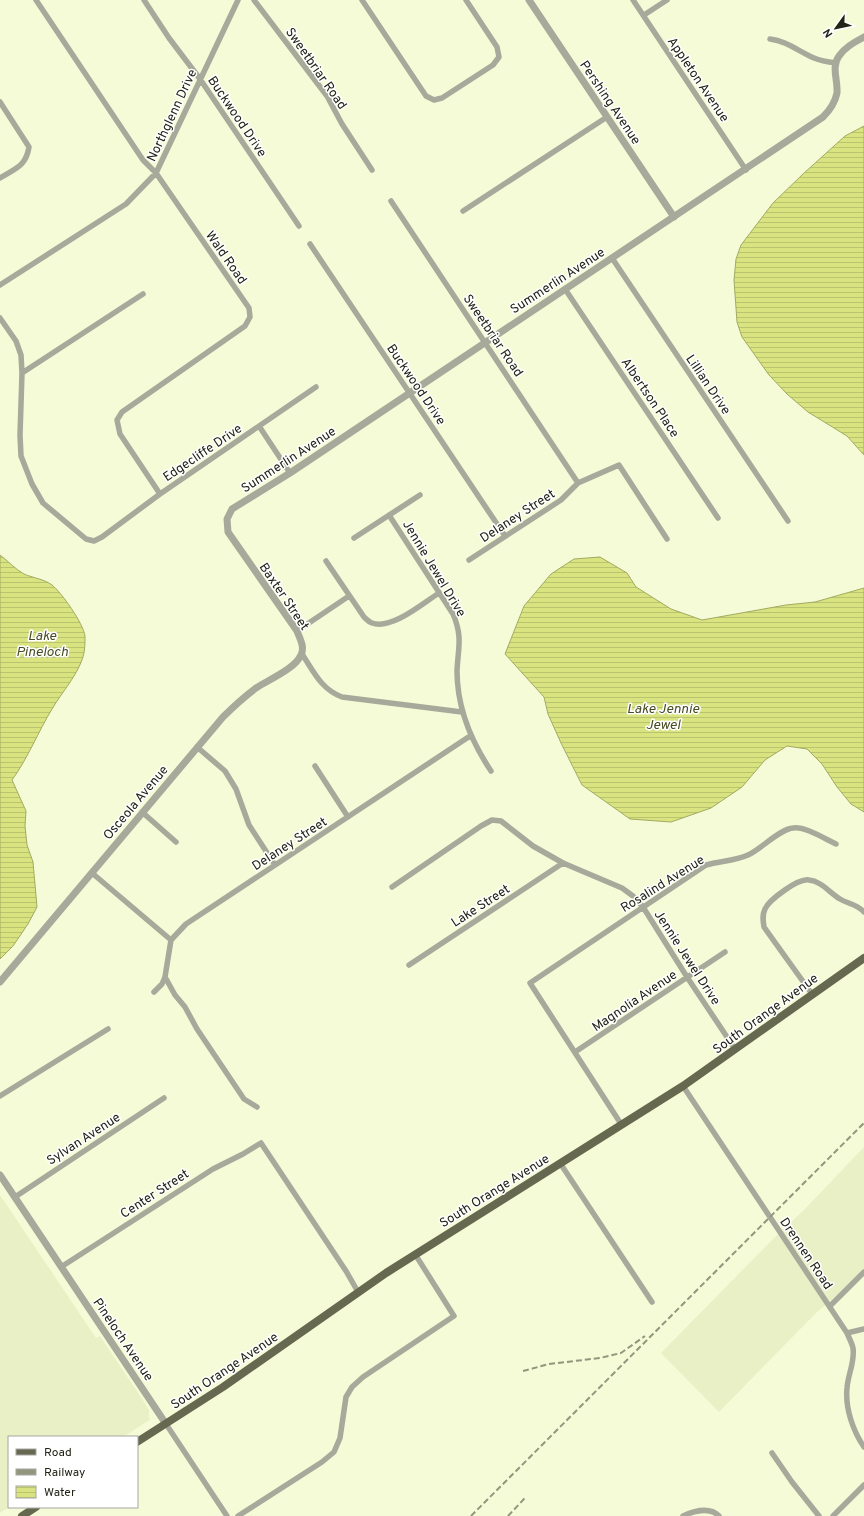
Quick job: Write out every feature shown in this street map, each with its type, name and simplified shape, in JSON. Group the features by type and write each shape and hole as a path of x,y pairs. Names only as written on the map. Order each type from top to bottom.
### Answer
{"main road":[{"name":"South Orange Avenue","path":"138,1441 222,1388 358,1292 415,1254 683,1086 864,958"},
{"path":"22,1516 34,1508"}],"street":[{"name":"Wald Road","path":"36,0 143,160 156,173 249,308 250,317 245,326 122,412 117,420 120,434 160,494"},
{"name":"Buckwood Drive","path":"144,0 169,38 200,79 299,226"},
{"name":"Northglenn Drive","path":"0,285 126,204 156,173 238,0"},
{"name":"Sweetbriar Road","path":"254,0 327,96 342,124 372,170"},
{"path":"362,0 426,96 434,100 442,98 493,65 499,57 497,47 466,0"},
{"name":"Pershing Avenue","path":"529,0 674,217"},
{"name":"Appleton Avenue","path":"633,0 746,170"},
{"path":"644,16 667,0"},
{"path":"770,39 780,40 787,43 814,58 836,63 838,56 843,51 864,37"},
{"name":"Summerlin Avenue","path":"227,520 232,510 237,506 290,473 409,392 816,123 828,112 835,100 837,91 836,63"},
{"path":"0,102 29,147 28,158 0,178"},
{"path":"463,211 607,117"},
{"name":"Sweetbriar Road","path":"391,201 578,483"},
{"name":"Buckwood Drive","path":"310,244 505,536"},
{"name":"Lillian Drive","path":"612,258 788,521"},
{"name":"Albertson Place","path":"565,289 718,518"},
{"path":"22,373 142,294"},
{"path":"0,318 16,341 21,355 22,373"},
{"name":"Edgecliffe Drive","path":"22,373 20,435 21,456 32,484 43,504 86,540 94,541 102,538 160,494 316,387"},
{"path":"259,426 290,473"},
{"name":"Delaney Street","path":"469,560 561,500 578,483 619,465 667,539"},
{"path":"354,538 420,495"},
{"name":"Jennie Jewel Drive","path":"390,515 453,614 460,634 458,687 462,712 470,736 478,752 491,771"},
{"name":"Baxter Street","path":"227,520 226,526 232,539 297,631 302,641 302,654 325,688 332,694 342,697 462,712"},
{"path":"326,561 364,618 372,623 386,623 399,619 439,593"},
{"path":"297,631 349,596"},
{"name":"Osceola Avenue","path":"0,982 223,717 258,687 292,666 302,654"},
{"name":"Delaney Street","path":"171,940 186,924 470,736"},
{"path":"197,747 225,771 236,789 249,825 275,865"},
{"path":"315,766 348,817"},
{"path":"142,812 176,842"},
{"name":"Jennie Jewel Drive","path":"392,887 486,823 497,820 510,827 533,846 563,863 622,888 633,896 643,907 735,1049"},
{"name":"Rosalind Avenue","path":"575,1052 530,983 706,865 739,858 749,854 792,828 801,828 836,844"},
{"name":"Lake Street","path":"409,965 563,863"},
{"path":"92,873 171,940 165,977 162,984 154,992"},
{"path":"812,994 764,927 763,914 765,908 795,883 803,879 820,884 840,899 854,904 864,912"},
{"name":"Magnolia Avenue","path":"575,1052 725,952"},
{"path":"165,977 175,995 190,1014 197,1029 244,1099 257,1107"},
{"path":"0,1096 108,1029"},
{"path":"575,1052 621,1124"},
{"name":"Drennen Road","path":"683,1086 848,1333 853,1348 853,1362 847,1388 848,1403 852,1422 859,1440 864,1447"},
{"name":"Sylvan Avenue","path":"14,1197 164,1098"},
{"name":"Center Street","path":"61,1267 212,1169 243,1154 261,1143 338,1258 358,1292"},
{"path":"560,1163 652,1302"},
{"name":"Pineloch Avenue","path":"0,1175 227,1516"},
{"path":"238,1516 322,1462 334,1452 340,1438 346,1397 352,1387 363,1377 454,1316 415,1254"},
{"path":"830,1306 864,1272"},
{"path":"848,1333 864,1329"},
{"path":"772,1453 792,1482 819,1516"},
{"path":"833,1516 864,1485"},
{"path":"683,1516 693,1511 706,1510 716,1513 718,1516"}],"shaded area":[{"path":"864,1147 864,1268 837,1295 816,1313 719,1412 661,1353 774,1238 805,1209"},
{"path":"0,1195 96,1338 100,1336 149,1410 149,1418 151,1419 125,1436 8,1436 8,1508 0,1513"}],"water":[{"path":"864,126 864,455 847,436 808,412 787,394 769,375 742,337 737,322 734,280 736,259 741,245 773,203 845,136"},
{"name":"Lake Pineloch","path":"0,555 24,574 46,581 56,589 76,616 85,636 85,646 84,655 77,671 52,709 23,763 12,780 26,811 25,826 27,845 33,862 37,907 28,924 13,946 0,959"},
{"name":"Lake Jennie Jewel","path":"600,557 627,573 636,587 671,609 702,620 786,605 815,602 864,588 864,812 851,804 837,787 822,764 807,749 787,746 765,760 742,787 711,808 671,822 630,819 582,785 548,714 544,697 505,654 524,606 551,574 574,559"}],"railway":[{"path":"471,1516 864,1123"},
{"path":"523,1371 549,1364 600,1358 621,1353 645,1336"},
{"path":"508,1516 525,1498"}]}
